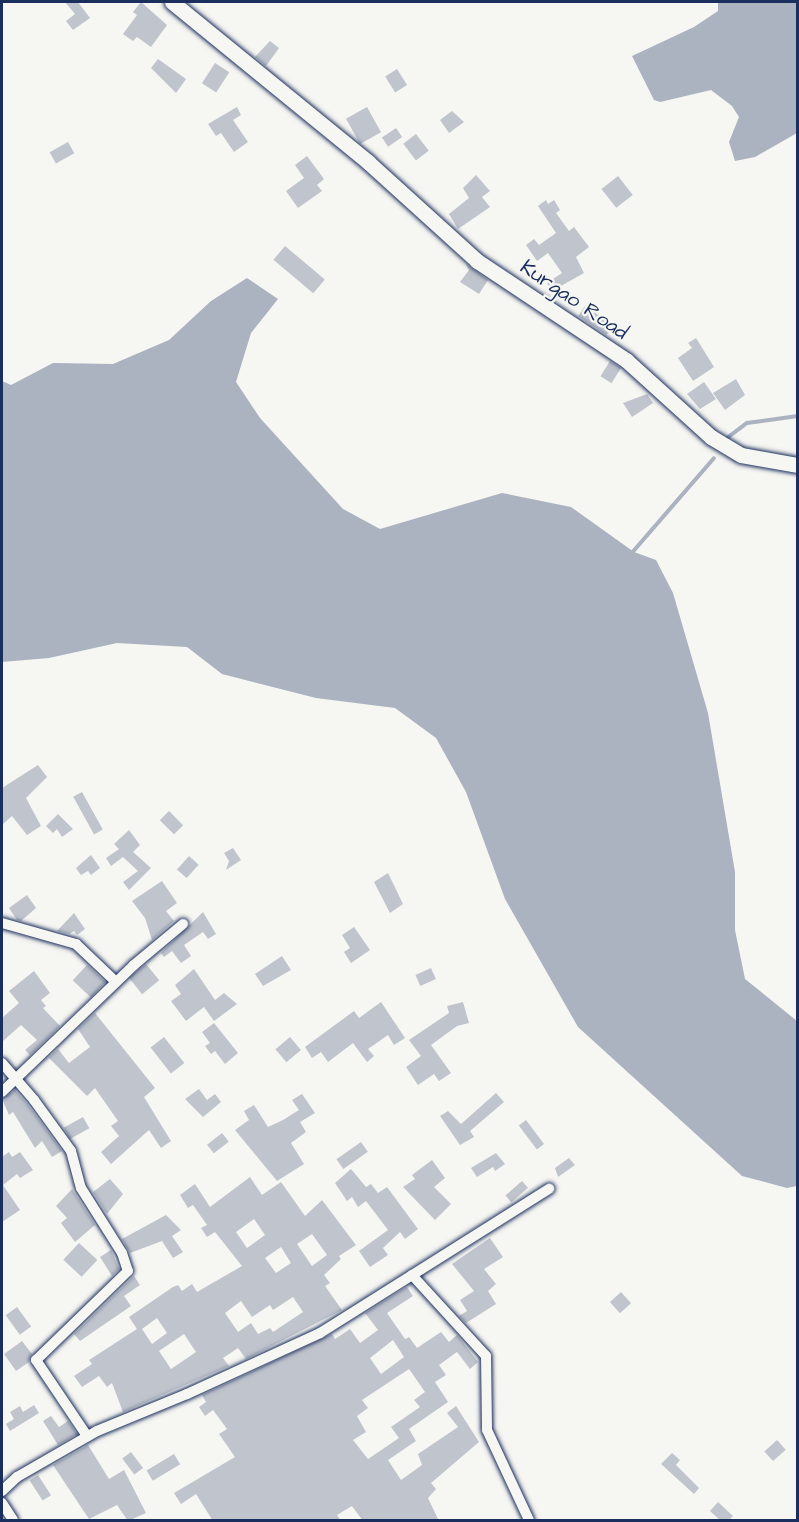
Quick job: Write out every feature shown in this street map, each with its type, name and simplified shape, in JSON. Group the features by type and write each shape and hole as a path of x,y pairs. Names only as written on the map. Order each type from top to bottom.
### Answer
{"street":[{"name":"Kurgao Road","path":"172,2 342,141 477,261 626,360 711,437 741,455 798,465"},
{"path":"2,923 76,944 116,982"},
{"path":"2,1092 116,982 183,924"},
{"path":"2,1063 72,1151 81,1188 122,1253 128,1271 36,1360 87,1436"},
{"path":"2,1491 87,1436 320,1333 549,1189"},
{"path":"412,1275 486,1356 487,1430 529,1521"},
{"path":"2,1503 14,1521"}],"shaded area":[{"path":"718,2 797,2 797,133 755,157 735,161 729,142 739,117 732,106 711,90 660,102 654,100 632,56 694,27 718,11"},
{"path":"247,278 278,299 251,333 236,382 260,418 343,509 380,529 502,493 571,507 634,552 656,560 673,593 708,713 735,872 735,930 745,979 797,1021 797,1186 787,1188 742,1176 578,1027 505,899 466,792 436,738 395,708 316,698 222,674 187,647 117,643 49,658 2,662 2,381 11,385 53,363 113,364 169,340 211,301"}],"building":[{"path":"65,2 78,2 90,18 73,30 66,21 75,14"},
{"path":"141,2 167,25 151,47 137,37 133,41 123,34 137,15 133,12"},
{"path":"270,41 279,48 266,66 255,57"},
{"path":"158,59 186,79 176,93 151,68"},
{"path":"215,63 229,72 216,92 202,83"},
{"path":"397,69 407,85 395,93 385,76"},
{"path":"237,107 241,115 233,120 248,142 234,152 221,133 216,136 208,124"},
{"path":"367,107 381,132 360,144 346,119"},
{"path":"452,111 464,122 449,133 440,120"},
{"path":"396,128 402,137 388,147 382,138"},
{"path":"416,134 429,151 416,160 403,144"},
{"path":"68,142 74,153 56,164 50,152"},
{"path":"307,156 324,179 317,185 322,191 298,208 286,191 304,178 295,165"},
{"path":"476,175 490,191 482,197 490,207 458,229 449,214 469,198 463,188"},
{"path":"618,176 633,195 616,208 601,189"},
{"path":"546,200 548,204 554,200 560,210 556,213 569,231 574,227 589,247 576,257 584,273 552,291 547,283 562,273 548,253 537,261 526,245 534,239 539,245 556,233 538,206"},
{"path":"285,246 325,279 313,293 273,260"},
{"path":"466,264 488,280 479,294 460,282 469,270"},
{"path":"585,306 613,325 606,335 578,316"},
{"path":"696,338 714,367 693,381 678,358 692,348 688,343"},
{"path":"610,361 621,368 611,383 600,376"},
{"path":"736,379 745,395 725,410 713,393"},
{"path":"704,382 716,399 700,409 687,394"},
{"path":"647,394 653,403 632,417 623,403"},
{"path":"38,765 47,777 26,798 41,826 27,835 12,816 2,825 2,788"},
{"path":"82,792 103,830 94,834 73,797"},
{"path":"169,811 183,825 174,834 160,820"},
{"path":"58,814 73,829 62,837 57,829 53,833 46,826"},
{"path":"129,830 140,845 133,852 151,868 129,890 123,882 138,871 123,857 111,866 106,858 119,849 114,844"},
{"path":"233,848 241,860 226,870 229,861 224,853"},
{"path":"91,855 100,868 91,875 88,871 81,875 76,868"},
{"path":"189,856 199,865 187,878 177,869"},
{"path":"388,873 403,904 390,913 374,882"},
{"path":"162,881 177,903 166,911 174,921 152,940 145,918 132,901"},
{"path":"27,895 36,908 21,921 17,920 9,908"},
{"path":"203,912 216,934 208,939 203,932 184,945 191,956 181,963 172,951 164,957 161,953"},
{"path":"74,913 85,929 77,935 74,931 69,934 57,931"},
{"path":"354,927 370,950 351,963 344,952 350,948 342,935"},
{"path":"282,956 291,970 263,986 255,974"},
{"path":"146,964 159,980 142,994 129,978"},
{"path":"87,965 105,982 91,997 73,980"},
{"path":"431,968 436,979 420,986 415,975"},
{"path":"194,969 215,1000 224,993 237,1004 214,1021 204,1007 186,1021 171,1001 181,994 175,985"},
{"path":"34,971 50,993 41,1000 46,1006 43,1008 60,1026 30,1055 25,1050 37,1040 21,1025 2,1042 2,1018 19,1003 9,991"},
{"path":"381,1002 405,1038 394,1045 388,1035 368,1049 374,1056 367,1062 353,1043 328,1062 321,1052 312,1058 305,1047 354,1011 359,1018"},
{"path":"463,1002 469,1023 457,1026 431,1045 451,1073 439,1081 434,1074 418,1085 406,1067 421,1056 409,1040 449,1013 447,1006"},
{"path":"95,1013 155,1088 144,1097 171,1141 161,1148 149,1130 111,1164 101,1152 119,1136 111,1126 118,1121 95,1088 87,1096 49,1058 42,1064 58,1049 69,1063 90,1047 78,1029"},
{"path":"214,1023 238,1053 225,1064 215,1051 211,1054 205,1046 210,1043 202,1032"},
{"path":"164,1037 184,1063 171,1073 151,1047"},
{"path":"290,1037 301,1050 286,1062 275,1049"},
{"path":"199,1089 207,1100 215,1094 221,1102 203,1117 185,1099"},
{"path":"15,1090 62,1151 52,1157 42,1141 35,1148 13,1112 9,1115 2,1099"},
{"path":"496,1093 504,1102 470,1131 474,1137 460,1145 440,1116 448,1111 461,1124"},
{"path":"302,1094 315,1113 300,1122 306,1132 291,1143 304,1164 277,1181 235,1130 249,1120 244,1111 254,1105 268,1127 283,1120 299,1110 292,1100"},
{"path":"83,1117 89,1128 70,1139 64,1128"},
{"path":"526,1120 544,1144 537,1149 519,1125"},
{"path":"222,1133 229,1142 214,1153 207,1145"},
{"path":"361,1142 368,1152 343,1169 336,1159"},
{"path":"9,1152 12,1157 20,1152 33,1170 20,1178 17,1174 3,1185 20,1210 2,1222 2,1157"},
{"path":"496,1153 505,1164 495,1171 493,1167 477,1177 471,1168"},
{"path":"569,1158 575,1165 558,1177 555,1168"},
{"path":"432,1160 445,1178 434,1187 451,1204 435,1220 403,1187 415,1179 412,1175"},
{"path":"351,1169 366,1187 371,1184 378,1193 387,1187 418,1229 405,1239 400,1232 383,1248 388,1255 370,1267 359,1251 388,1230 366,1201 358,1207 352,1197 347,1201 335,1183"},
{"path":"250,1177 262,1195 281,1182 305,1216 322,1200 356,1245 339,1256 341,1259 324,1275 330,1283 325,1286 342,1310 246,1359 238,1348 223,1358 229,1366 123,1412 112,1383 107,1387 99,1376 82,1387 74,1376 92,1364 89,1360 137,1329 129,1317 173,1287 178,1285 182,1291 192,1284 197,1292 242,1266 215,1232 207,1237 201,1228 207,1225 193,1205 188,1208 180,1195 195,1184 210,1207","holes":["254,1219 265,1235 247,1248 236,1232","312,1234 327,1255 312,1266 297,1244","281,1247 291,1263 276,1273 265,1258","293,1297 303,1312 273,1332 270,1328 258,1334 251,1323 238,1332 225,1313 241,1301 252,1317 270,1305 273,1310","157,1318 167,1333 152,1344 142,1329","184,1334 196,1352 171,1369 159,1351"]},
{"path":"110,1179 123,1194 107,1214 93,1192"},
{"path":"522,1181 528,1188 511,1202 505,1195"},
{"path":"72,1189 95,1225 75,1242 61,1223 67,1218 56,1206"},
{"path":"166,1215 181,1230 172,1236 183,1252 173,1258 162,1241 130,1253 122,1239"},
{"path":"490,1238 503,1257 484,1269 496,1284 488,1291 496,1304 466,1323 459,1316 467,1311 460,1300 474,1291 452,1264"},
{"path":"79,1243 97,1260 82,1277 63,1260"},
{"path":"111,1250 119,1269 112,1276 100,1257"},
{"path":"134,1276 140,1285 124,1296 131,1306 80,1341 74,1334"},
{"path":"407,1287 413,1296 387,1313 405,1339 409,1337 417,1348 441,1332 449,1342 457,1335 478,1362 470,1369 457,1352 439,1365 446,1375 435,1382 448,1402 409,1429 416,1441 388,1460 401,1480 422,1465 418,1454 458,1427 447,1413 456,1406 479,1442 431,1483 436,1489 428,1498 439,1521 363,1521 352,1506 337,1515 341,1521 213,1521 196,1494 181,1504 174,1493 235,1457 219,1434 227,1429 213,1410 205,1416 199,1407 206,1402 202,1395 332,1334 335,1339 350,1329 360,1343 378,1330 365,1313","holes":["393,1340 404,1357 381,1374 370,1358","409,1369 425,1392 414,1400 420,1407 391,1427 399,1438 368,1459 353,1440 366,1432 357,1416 368,1408 362,1400"]},
{"path":"621,1292 631,1303 620,1313 610,1302"},
{"path":"17,1307 31,1326 20,1335 6,1315"},
{"path":"22,1341 32,1354 29,1362 16,1371 4,1354"},
{"path":"34,1405 39,1413 10,1431 6,1424 14,1419 10,1412 20,1406 23,1412"},
{"path":"51,1416 59,1427 68,1421 77,1434 58,1445 43,1421"},
{"path":"777,1440 786,1450 773,1461 764,1451"},
{"path":"88,1445 109,1479 124,1470 146,1513 128,1521 117,1505 89,1519 53,1465"},
{"path":"131,1452 143,1468 134,1475 122,1459"},
{"path":"672,1453 680,1460 676,1465 699,1488 694,1494 661,1464"},
{"path":"174,1454 180,1464 153,1481 147,1470"},
{"path":"38,1475 51,1495 43,1501 30,1480"},
{"path":"718,1502 733,1516 728,1521 721,1521 710,1511"}],"waterway":[{"path":"727,438 747,423 798,416"},
{"path":"630,555 714,458"}]}
